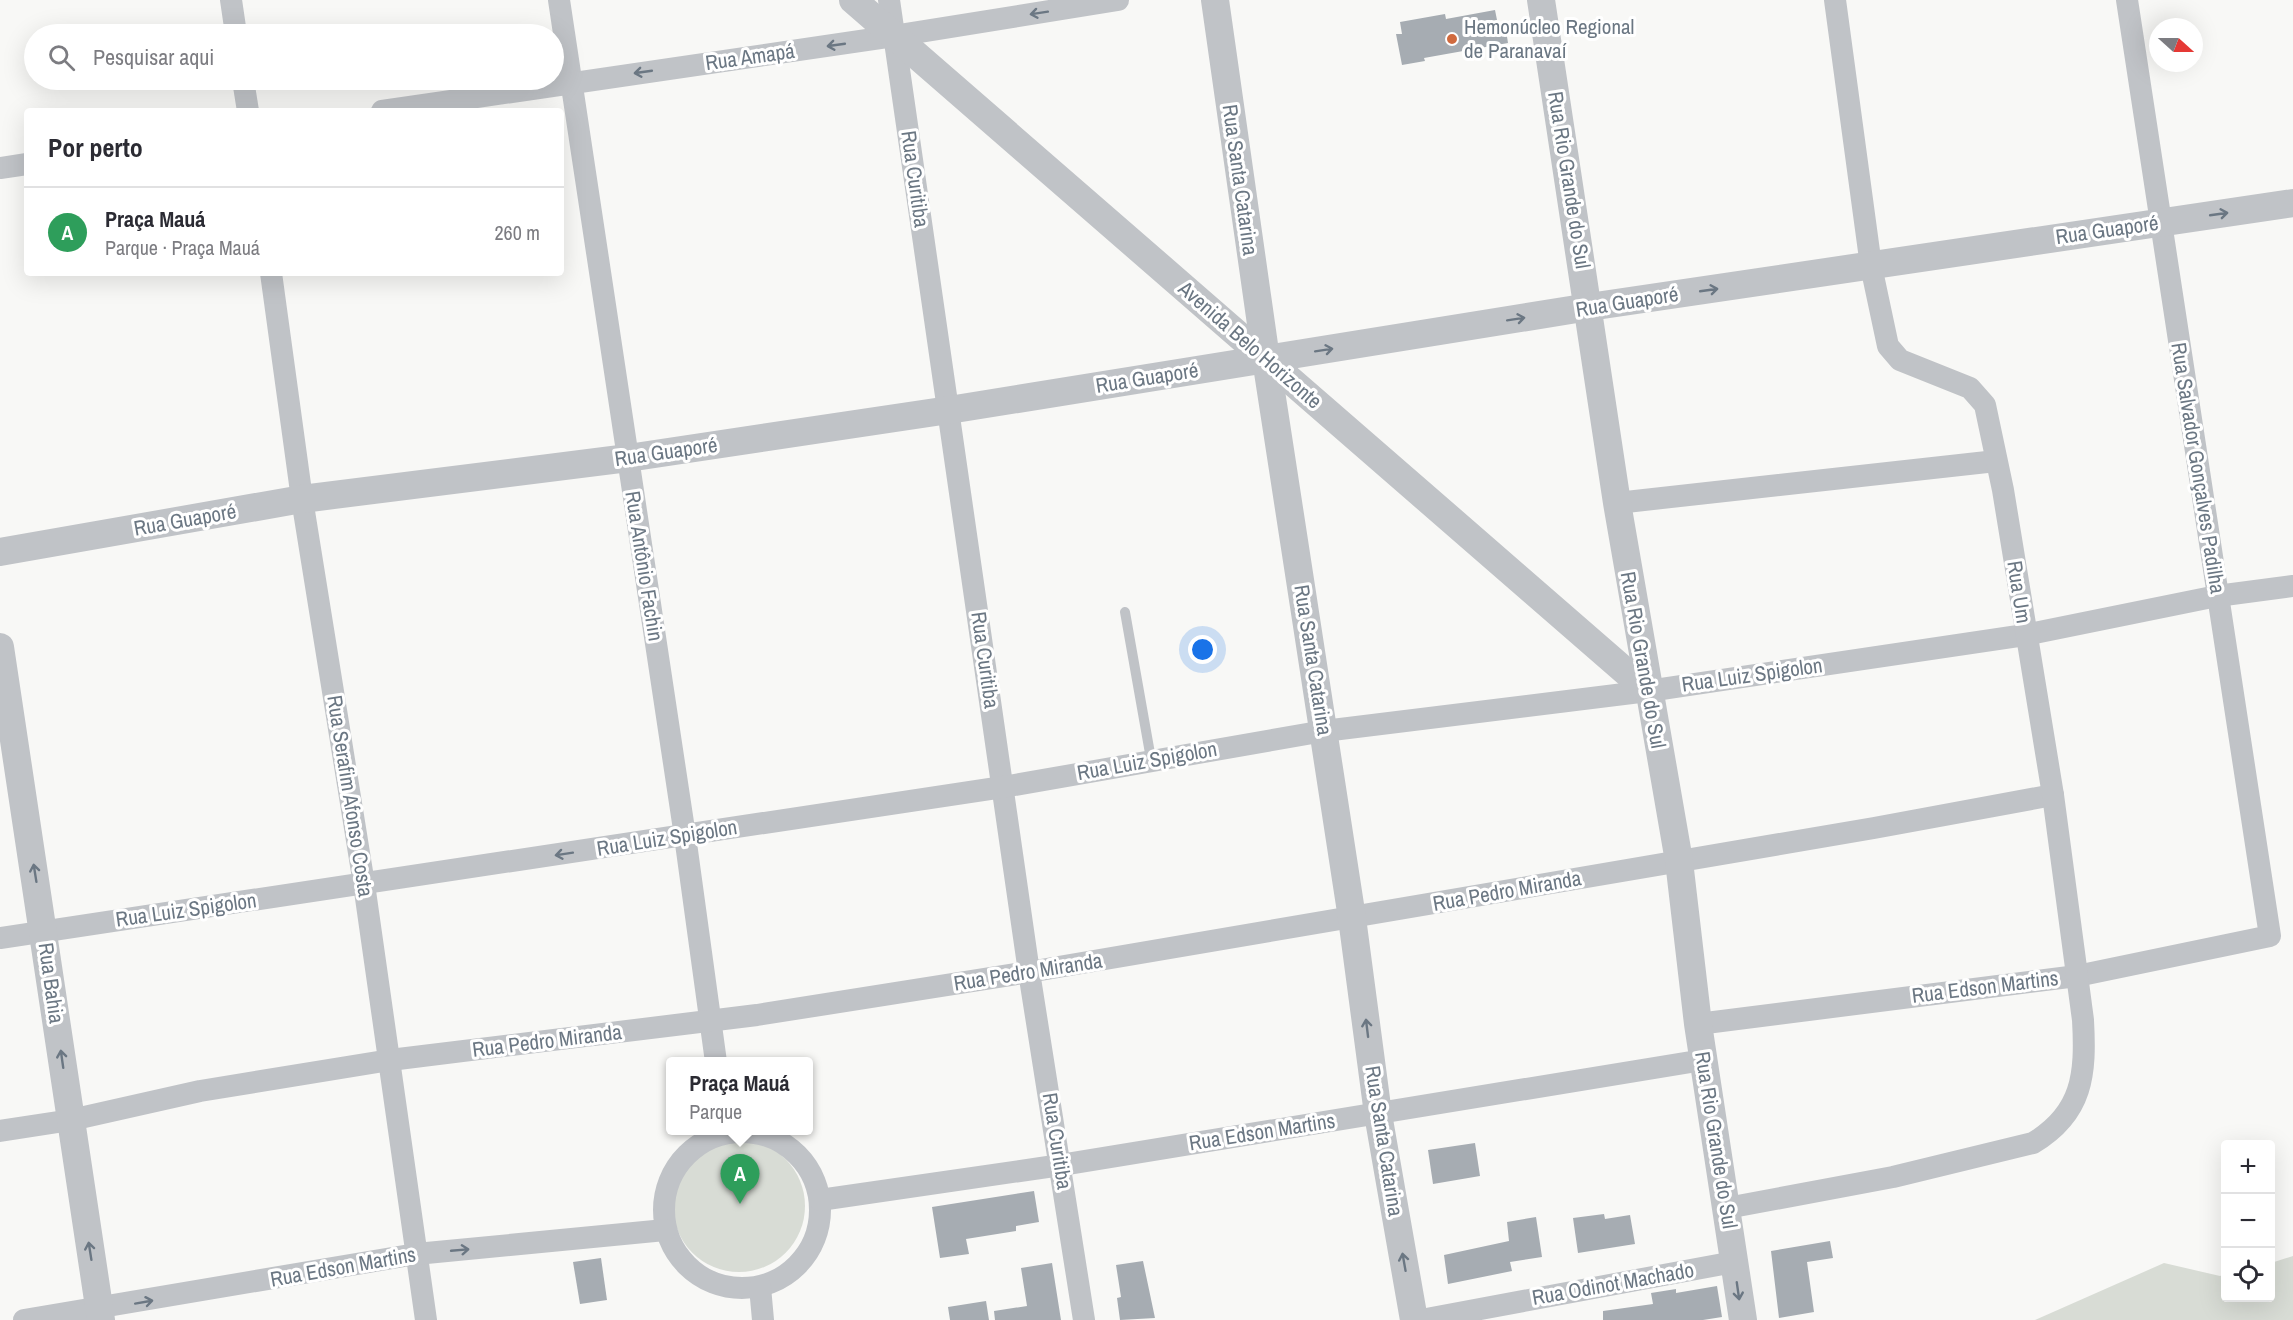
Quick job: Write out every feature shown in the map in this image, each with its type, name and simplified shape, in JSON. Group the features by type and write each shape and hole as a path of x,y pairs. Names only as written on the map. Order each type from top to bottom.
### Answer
{"street":[{"path":"231,0 235,24"},
{"name":"Rua Antônio Fachin","path":"558,0 562,24"},
{"name":"Avenida Belo Horizonte","path":"853,0 1648,691"},
{"name":"Rua Curitiba","path":"889,0 1029,972 1084,1320"},
{"name":"Rua Amapá","path":"564,84 894,36 1118,0"},
{"name":"Rua Santa Catarina","path":"1215,0 1266,359 1352,918 1378,1114 1414,1320"},
{"name":"Rua Rio Grande do Sul","path":"1540,0 1589,308 1617,503 1679,861 1703,1060 1743,1320"},
{"name":"Rua Um","path":"1727,1208 1893,1177 2033,1143 2047,1134 2068,1113 2080,1089 2085,1056 2053,795 1985,405 1970,388 1900,360 1888,346 1871,266 1835,0"},
{"name":"Rua Salvador Gonçalves Padilha","path":"2127,0 2270,936"},
{"name":"Rua Antônio Fachin","path":"564,38 685,836 715,1057"},
{"path":"245,90 248,108"},
{"name":"Rua Amapá","path":"402,108 524,90"},
{"path":"0,168 24,164"},
{"name":"Rua Guaporé","path":"0,552 302,499 628,458 949,410 1589,308 2293,202"},
{"name":"Rua Serafim Afonso Costa","path":"271,276 302,499 364,884 426,1320"},
{"path":"1617,503 1996,460"},
{"name":"Rua Luiz Spigolon","path":"0,938 1003,787 1151,759 1324,731 1648,691 2025,635 2217,596 2293,586"},
{"name":"Rua Bahia","path":"0,647 100,1315"},
{"name":"Rua Pedro Miranda","path":"0,1131 71,1120 200,1090 390,1060 709,1021 1029,972 1352,918 2053,795"},
{"name":"Rua Edson Martins","path":"1698,1024 2077,976 2270,936"},
{"name":"Rua Edson Martins","path":"820,1200 1061,1165 1703,1060"},
{"path":"720,1135 703,1142 683,1158 669,1179 663,1204 665,1230 673,1249 685,1265 701,1278 719,1286 739,1289 760,1287 781,1279 799,1264 812,1245 819,1223 820,1200 808,1170 788,1146 764,1135"},
{"name":"Rua Edson Martins","path":"24,1320 100,1315 416,1254 665,1230"},
{"name":"Rua Odinot Machado","path":"1421,1320 1734,1262"},
{"path":"760,1287 763,1320"}],"lane":[{"path":"1125,612 1151,759"}],"shaded area":[{"path":"739,1140 764,1145 786,1159 800,1181 805,1206 800,1231 786,1253 764,1267 739,1272 714,1267 692,1253 678,1231 673,1206 678,1181 692,1159 714,1145"},
{"path":"2293,1256 2293,1320 2035,1320 2164,1263 2221,1276 2221,1302 2275,1302 2275,1262"}],"building":[{"name":"Hemonúcleo Regional de Paranavaí","path":"1495,10 1498,25 1505,24 1508,43 1424,58 1425,61 1402,65 1396,34 1402,34 1400,22 1445,14 1446,19"},
{"path":"1475,1143 1480,1176 1433,1184 1428,1150"},
{"path":"1034,1191 1039,1222 1016,1226 1016,1231 966,1239 969,1254 940,1258 932,1207"},
{"path":"1604,1214 1605,1219 1630,1215 1635,1244 1578,1253 1573,1218"},
{"path":"1536,1217 1542,1257 1510,1262 1512,1271 1448,1284 1444,1255 1509,1241 1507,1222"},
{"path":"1830,1241 1833,1258 1807,1262 1814,1312 1779,1318 1771,1251"},
{"path":"601,1258 607,1300 580,1304 573,1262"},
{"path":"1143,1261 1155,1318 1120,1320 1117,1298 1121,1297 1116,1265"},
{"path":"1052,1263 1061,1320 995,1320 994,1311 1027,1306 1021,1268"},
{"path":"1717,1286 1722,1317 1703,1320 1603,1320 1603,1311 1653,1304 1651,1293 1676,1289 1676,1293"},
{"path":"986,1301 989,1320 950,1320 948,1307"}],"place":[{"name":"Hemonúcleo Regional de Paranavaí","path":"1452,39"},
{"name":"Praça Mauá","path":"740,1204"}]}
